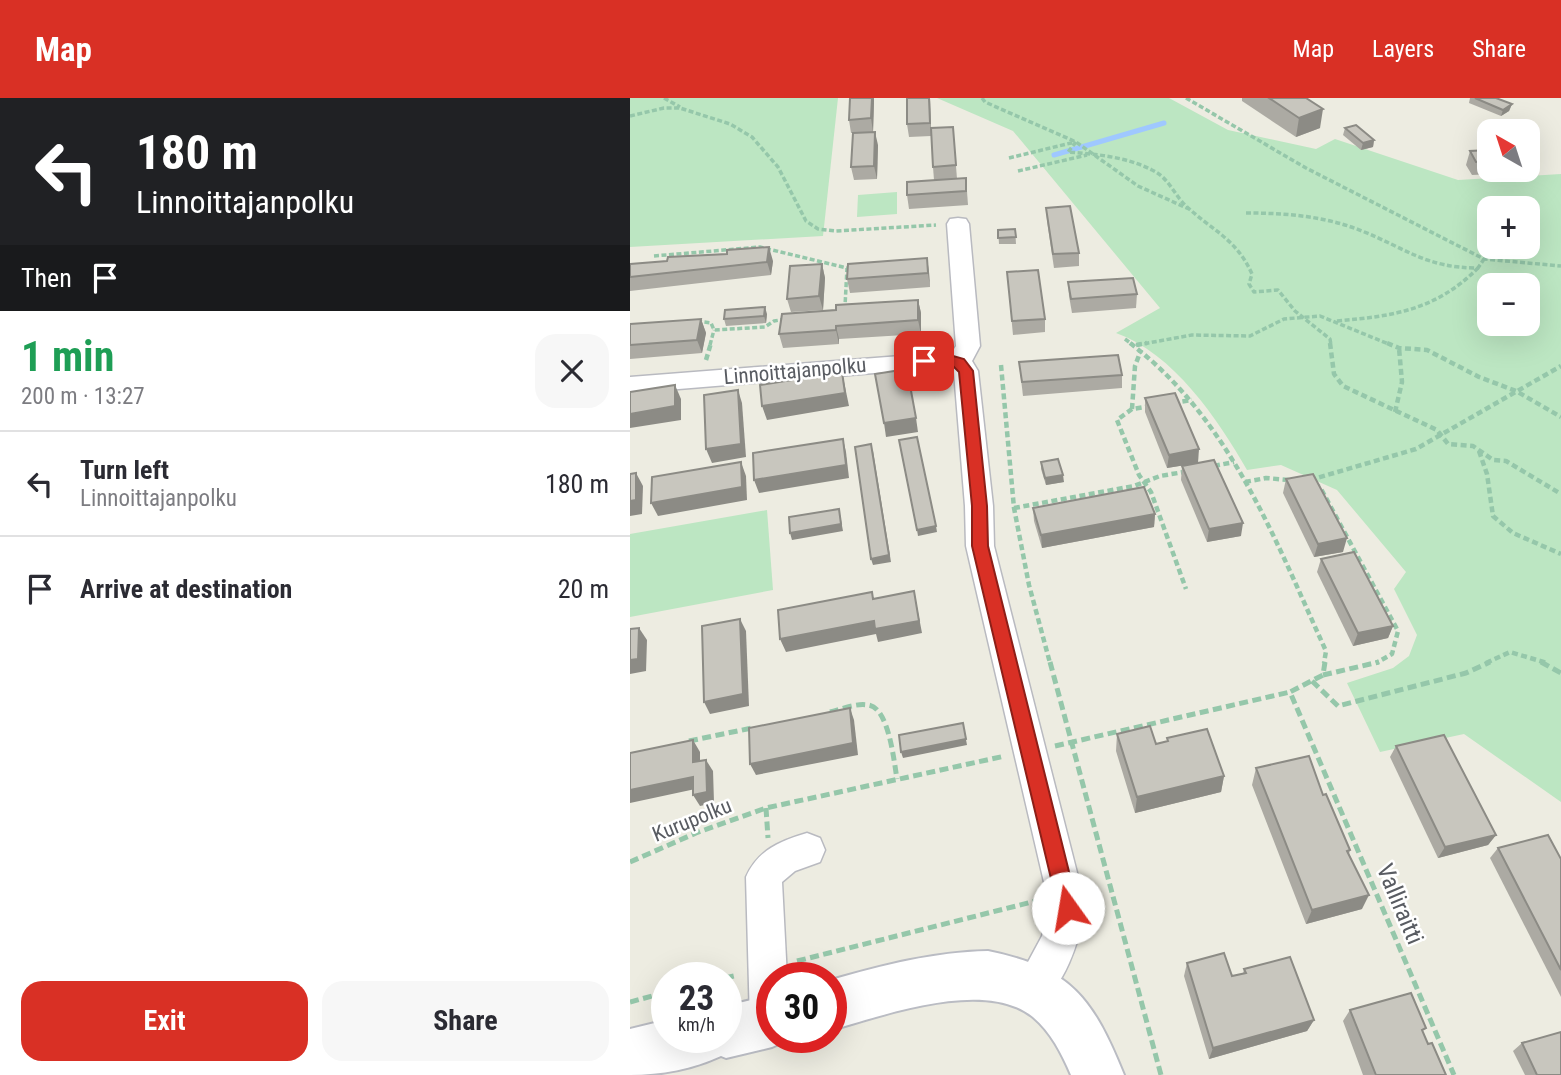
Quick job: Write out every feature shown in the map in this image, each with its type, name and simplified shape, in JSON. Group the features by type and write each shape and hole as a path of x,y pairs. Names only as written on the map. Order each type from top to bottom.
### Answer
{"street":[{"path":"958,224 968,345 959,362 966,371 979,506 980,546 1068,908 1059,943 1034,986"},
{"name":"Linnoittajanpolku","path":"630,385 947,359 959,362"},
{"path":"768,962 764,877 770,867 788,855 807,850"},
{"path":"847,1001 914,983 959,976 1011,978 1034,986 1054,1000 1074,1023 1088,1048 1098,1075"},
{"path":"630,1055 651,1050"}],"path":[{"path":"663,108 664,98 680,107 730,124 752,137 778,167 806,222 818,229 835,231 958,224"},
{"path":"982,98 1076,142 1138,186 1192,211"},
{"path":"1186,98 1306,168 1477,254"},
{"path":"630,116 680,107"},
{"path":"1076,142 1068,152 1095,153 1157,172 1192,211 1238,247 1252,274 1249,284 1254,292 1278,290 1299,318 1315,326 1330,339 1334,373 1343,386 1437,430 1448,444 1473,446 1493,460 1506,461 1561,494"},
{"path":"1009,158 1076,142"},
{"path":"1018,171 1095,153"},
{"path":"1247,213 1310,216 1362,231 1408,256 1448,270 1478,268"},
{"path":"654,256 760,247 846,268 859,267"},
{"path":"1336,321 1386,317 1429,306 1465,284 1483,259"},
{"path":"1494,259 1561,266"},
{"path":"838,309 845,306 846,268"},
{"path":"1135,345 1192,335 1250,336 1284,320 1320,316 1371,339 1399,348 1427,350 1479,377 1516,391 1561,417"},
{"path":"714,330 765,327 774,321 797,317"},
{"path":"690,321 711,323 714,330 701,379"},
{"path":"1125,339 1141,350 1193,400 1222,440 1326,651 1323,675"},
{"path":"1395,412 1402,382 1399,348"},
{"path":"1132,409 1135,366 1141,350"},
{"path":"1001,365 1014,508 1029,585 1161,1075"},
{"path":"1561,366 1416,449 1306,482 1320,487 1398,631 1392,654 1373,665 1323,675 1312,681 1338,706 1465,673 1510,652 1546,663 1561,673"},
{"path":"1168,403 1193,400"},
{"path":"1156,405 1132,409 1117,420 1139,475 1145,482 1186,589"},
{"path":"1479,450 1487,474 1493,516 1513,533 1561,554"},
{"path":"1210,467 1234,463"},
{"path":"1014,508 1135,486 1185,472"},
{"path":"1245,482 1266,478 1292,480"},
{"name":"Valliraitti","path":"1312,681 1290,692 1454,1075"},
{"path":"824,713 863,705 874,706 883,715 897,779"},
{"path":"682,743 760,727"},
{"name":"Kurupolku","path":"630,862 695,833 766,808"},
{"path":"792,962 1049,898"},
{"path":"630,1002 651,996"}],"green space":[{"path":"630,98 838,98 823,236 630,247"},
{"path":"937,98 1169,98 1228,130 1316,149 1335,139 1458,180 1540,182 1540,175 1561,174 1561,802 1464,734 1380,752 1347,683 1393,668 1409,656 1417,635 1394,589 1406,572 1337,490 1281,465 1247,470 1208,410 1175,372 1137,343 1116,333 1160,308 1013,131"},
{"path":"897,192 897,214 857,217 858,195"},
{"path":"767,510 773,590 630,617 630,534"}],"building":[{"path":"850,98 872,98 871,118 849,120"},
{"path":"907,98 929,98 930,123 907,124"},
{"path":"1269,98 1306,98 1323,109 1299,118"},
{"path":"1475,98 1496,98 1512,104 1503,110"},
{"path":"1356,125 1374,140 1363,143 1345,128"},
{"path":"953,127 956,165 933,167 931,128"},
{"path":"875,132 874,166 851,167 853,133"},
{"path":"1470,151 1477,151 1477,162 1476,162"},
{"path":"966,178 966,191 907,195 907,182"},
{"path":"1070,206 1079,253 1053,254 1046,208"},
{"path":"1015,229 1016,237 998,238 998,230"},
{"path":"769,247 767,262 630,277 630,264 667,261 668,257 727,254 727,250"},
{"path":"927,258 928,273 847,279 848,264"},
{"path":"822,264 819,296 787,299 790,266"},
{"path":"1038,270 1045,319 1012,321 1007,272"},
{"path":"1133,278 1137,294 1071,299 1068,282"},
{"path":"918,300 918,320 836,326 836,330 779,334 782,314 836,310 836,305"},
{"path":"765,307 764,316 724,319 725,310"},
{"path":"701,319 697,340 630,345 630,324"},
{"path":"1118,355 1122,375 1022,382 1019,362"},
{"path":"907,369 916,418 884,423 875,374"},
{"path":"842,372 845,393 762,406 760,385"},
{"path":"675,385 675,406 630,414 630,392"},
{"path":"738,390 741,444 706,449 704,395"},
{"path":"1175,393 1199,449 1169,455 1145,398"},
{"path":"917,437 936,526 917,530 899,440"},
{"path":"843,439 846,465 754,480 753,453"},
{"path":"871,444 889,555 871,559 855,447"},
{"path":"1058,459 1063,475 1045,478 1041,462"},
{"path":"1214,460 1243,523 1209,529 1182,466"},
{"path":"741,462 742,487 651,503 652,477"},
{"path":"636,473 636,500 630,501 630,474"},
{"path":"1313,474 1347,538 1318,544 1286,479"},
{"path":"1144,487 1155,514 1041,535 1033,508"},
{"path":"839,509 841,524 790,533 789,517"},
{"path":"1354,552 1393,626 1358,633 1321,559"},
{"path":"914,591 919,621 875,629 874,621 780,639 778,610 872,592 873,599"},
{"path":"740,619 743,694 704,702 702,626"},
{"path":"639,628 638,659 630,660 630,629"},
{"path":"850,708 853,743 750,764 749,728"},
{"path":"963,723 966,739 901,752 899,735"},
{"path":"1150,726 1156,744 1168,741 1167,738 1207,729 1224,776 1137,797 1117,734"},
{"path":"1444,735 1496,835 1445,847 1396,746"},
{"path":"693,740 693,762 706,760 707,792 693,795 693,777 630,790 630,753"},
{"path":"1309,756 1323,795 1326,794 1350,850 1347,851 1369,895 1312,910 1256,768"},
{"path":"1548,835 1561,859 1561,970 1498,848"},
{"path":"1224,953 1232,976 1246,973 1244,969 1290,957 1314,1020 1213,1048 1187,963"},
{"path":"1411,993 1426,1028 1422,1030 1428,1044 1432,1043 1446,1075 1376,1075 1350,1010"},
{"path":"1561,1032 1561,1075 1537,1075 1522,1043"}],"waterway":[{"path":"1054,155 1164,123"}],"route":[{"path":"924,361 953,360 959,362 966,371 979,506 980,546 1068,908"}]}
